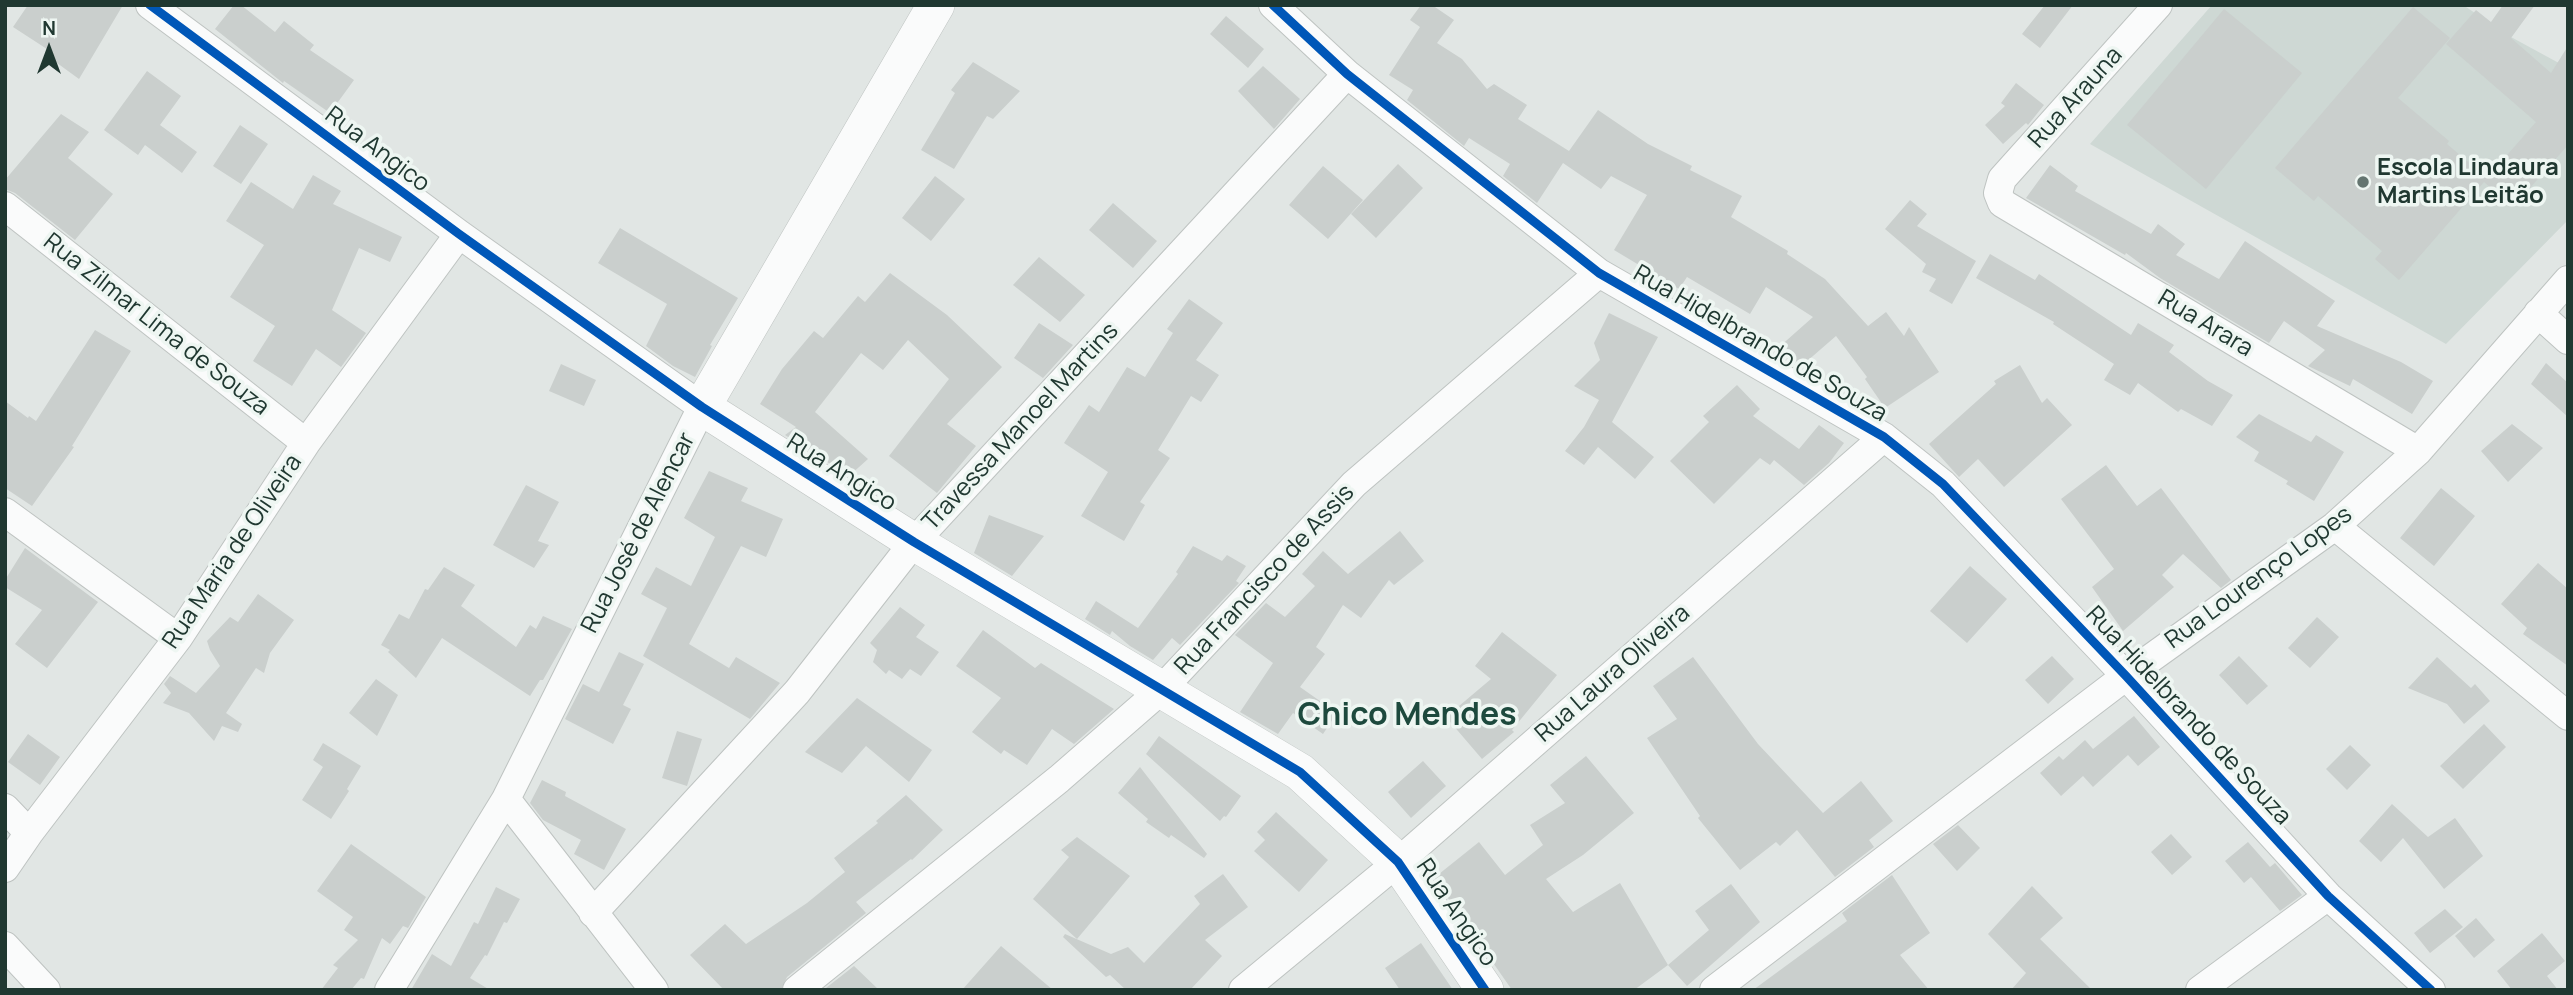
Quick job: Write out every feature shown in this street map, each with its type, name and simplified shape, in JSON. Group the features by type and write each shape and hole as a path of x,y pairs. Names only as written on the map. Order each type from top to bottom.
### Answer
{"street":[{"name":"Rua Angico","path":"150,5 459,234 702,407 914,542 1300,772 1398,862 1485,990"},
{"name":"Rua José de Alencar","path":"389,990 506,799 702,407 936,5"},
{"name":"Rua Hidelbrando de Souza","path":"1273,5 1347,74 1599,272 1884,437 1943,484 2126,676 2328,896 2431,990"},
{"name":"Rua Arauna","path":"1998,193 2003,179 2158,5"},
{"name":"Travessa Manoel Martins","path":"593,913 797,692 914,542 1347,74"},
{"name":"Rua Arara","path":"1998,193 2003,203 2417,451"},
{"name":"Rua Zilmar Lima de Souza","path":"5,206 306,443"},
{"name":"Rua Maria de Oliveira","path":"5,869 30,832 178,638 306,443 459,234"},
{"name":"Rua Francisco de Assis","path":"797,990 1059,779 1160,691 1354,484 1599,272"},
{"name":"Rua Lourenço Lopes","path":"1714,990 2126,676 2335,526 2417,451 2568,280"},
{"path":"2538,313 2568,340"},
{"name":"Rua Laura Oliveira","path":"1243,990 1398,862 1884,437"},
{"path":"5,512 178,638"},
{"path":"2335,526 2568,716"},
{"path":"506,799 654,990"},
{"path":"5,808 30,832"},
{"path":"2200,990 2328,896"},
{"path":"5,946 46,990"}],"shaded area":[{"name":"Escola Lindaura Martins Leitão","path":"2212,5 2463,5 2511,37 2568,68 2568,220 2446,344 2090,144"}],"building":[{"path":"28,5 123,5 79,79 46,55 50,51 13,27"},
{"path":"234,5 241,5 275,32 284,21 314,45 310,50 354,80 330,113 284,81 283,83 215,29"},
{"path":"1421,5 1432,5 1454,20 1437,43 1462,59 1487,89 1494,84 1527,105 1518,119 1569,151 1598,110 1648,144 1692,166 1690,170 1742,196 1731,217 1788,251 1787,254 1825,279 1868,326 1886,312 1904,336 1909,327 1939,372 1885,408 1865,379 1867,377 1836,336 1798,369 1795,367 1778,348 1813,317 1766,287 1750,314 1687,277 1679,289 1614,250 1647,195 1611,176 1601,189 1563,163 1537,203 1503,176 1510,164 1469,138 1464,146 1407,100 1413,90 1389,75 1420,27 1410,20"},
{"path":"2045,5 2073,5 2040,48 2022,34"},
{"path":"2503,5 2535,5 2511,38 2551,73 2568,46 2568,145 2513,207 2484,182 2399,280 2375,259 2382,251 2318,196 2314,201 2275,168 2413,7 2450,38 2398,98 2449,141 2447,144 2487,178 2536,122 2446,44 2476,10 2491,22"},
{"path":"2224,9 2302,73 2206,189 2127,125"},
{"path":"1226,16 1264,49 1248,68 1210,34"},
{"path":"973,62 1020,91 993,119 987,116 954,169 921,150 955,93 951,90"},
{"path":"1263,66 1300,99 1274,129 1238,91"},
{"path":"147,71 181,96 160,125 197,152 182,173 145,145 138,155 104,130"},
{"path":"2016,83 2044,105 2028,125 2026,123 2003,144 1985,125 2005,106 2001,103"},
{"path":"61,114 89,132 68,158 113,194 75,240 15,193 5,189 5,180"},
{"path":"240,125 268,144 241,184 213,166"},
{"path":"1398,164 1423,188 1376,238 1351,214"},
{"path":"2050,165 2078,186 2075,191 2151,234 2158,224 2185,244 2176,255 2219,279 2245,241 2335,301 2317,326 2401,362 2433,381 2412,414 2353,379 2350,386 2308,366 2325,350 2284,321 2269,343 2160,278 2126,253 2125,255 2026,198"},
{"path":"1323,166 1363,200 1328,239 1289,205"},
{"path":"313,175 341,191 333,204 402,237 390,262 359,248 332,310 366,333 341,367 316,349 292,386 253,361 275,326 230,297 264,245 226,221 251,182 293,209"},
{"path":"935,176 965,199 931,241 902,218"},
{"path":"1910,200 1927,214 1917,226 1976,261 1952,304 1929,291 1936,279 1922,272 1926,264 1885,229"},
{"path":"1113,203 1157,241 1133,268 1089,230"},
{"path":"620,228 738,298 710,345 712,346 695,377 673,366 646,346 667,304 598,263"},
{"path":"1990,254 2035,280 2039,274 2131,335 2138,323 2174,345 2169,352 2208,381 2233,395 2212,426 2181,409 2178,412 2138,383 2130,395 2104,380 2114,364 2053,324 2054,322 1976,278"},
{"path":"1039,257 1085,295 1060,322 1013,285"},
{"path":"890,273 947,315 1002,367 947,424 976,446 937,493 889,456 949,379 908,340 883,370 861,353 815,412 868,459 849,476 785,435 796,427 760,404 782,369 814,331 823,338 858,296 865,302"},
{"path":"1189,299 1223,323 1196,360 1219,375 1201,402 1191,396 1158,450 1170,458 1140,502 1145,505 1124,541 1081,516 1108,472 1064,443 1089,405 1099,412 1127,367 1145,377 1173,333 1167,329"},
{"path":"1609,313 1658,337 1612,422 1654,457 1635,479 1598,447 1584,465 1565,451 1584,427 1599,400 1574,386 1600,360 1594,343"},
{"path":"1039,323 1073,345 1043,378 1014,358"},
{"path":"95,330 131,351 72,446 74,447 32,506 5,488 5,401 36,421"},
{"path":"2546,363 2568,383 2568,417 2531,384"},
{"path":"561,364 596,380 584,406 549,391"},
{"path":"2020,365 2042,403 2047,398 2072,425 2004,487 1978,459 1959,477 1929,444 1996,384 1994,381"},
{"path":"1737,385 1760,409 1753,416 1799,449 1819,425 1844,443 1829,463 1804,485 1774,460 1770,465 1760,458 1714,504 1670,461 1709,422 1703,416"},
{"path":"2259,414 2311,442 2316,435 2344,452 2314,501 2286,484 2288,481 2254,461 2259,452 2236,437"},
{"path":"2512,424 2543,448 2508,482 2481,451"},
{"path":"2106,465 2137,506 2161,488 2231,580 2221,588 2183,554 2162,575 2174,587 2123,631 2092,587 2114,569 2061,499"},
{"path":"709,471 748,488 741,501 783,519 766,557 741,546 689,644 729,668 736,657 780,683 750,719 643,656 667,608 641,594 656,567 691,586 715,537 684,518"},
{"path":"526,485 559,502 538,541 549,545 534,568 493,545"},
{"path":"2441,488 2475,516 2434,566 2400,538"},
{"path":"989,515 1044,536 1012,576 974,553"},
{"path":"1400,531 1424,561 1394,585 1389,580 1361,618 1343,605 1316,647 1325,654 1300,687 1337,713 1323,734 1293,713 1278,734 1240,712 1273,663 1235,635 1266,603 1285,617 1315,586 1302,574 1323,551 1348,574"},
{"path":"1193,546 1222,561 1227,555 1246,566 1236,581 1239,583 1180,645 1172,638 1153,660 1112,631 1110,635 1085,619 1096,601 1138,628 1178,574 1176,572"},
{"path":"25,548 98,602 47,668 15,644 42,610 5,587 5,580"},
{"path":"2538,563 2568,589 2568,666 2523,634 2527,628 2501,604"},
{"path":"1970,566 2007,599 1967,643 1930,611"},
{"path":"444,567 475,585 461,606 516,647 530,625 536,629 543,616 572,629 543,680 540,680 530,696 442,638 416,678 388,652 390,650 381,645 399,614 409,619 425,589 428,590"},
{"path":"258,594 294,620 270,653 264,673 256,668 226,713 242,724 238,732 222,726 214,741 189,713 163,703 171,693 164,684 170,676 196,693 220,666 207,641 230,617 238,622"},
{"path":"900,607 925,625 916,637 939,652 921,676 910,669 902,679 889,670 886,674 873,662 877,650 870,643"},
{"path":"2317,617 2339,637 2310,668 2288,648"},
{"path":"983,630 1035,668 1041,663 1114,709 1074,744 1052,729 1027,765 1004,750 1001,754 972,732 1001,698 956,666"},
{"path":"1502,632 1557,675 1512,730 1514,732 1482,759 1446,717 1491,679 1475,666"},
{"path":"619,652 644,664 623,705 631,709 613,744 565,719 583,684 599,692"},
{"path":"2052,656 2074,679 2048,704 2025,680"},
{"path":"2239,656 2268,686 2247,705 2219,675"},
{"path":"1693,657 1758,744 1823,813 1861,781 1893,821 1869,840 1874,847 1835,877 1797,830 1780,846 1776,842 1740,870 1698,818 1700,816 1647,738 1677,719 1653,686"},
{"path":"2437,657 2471,688 2475,684 2490,701 2464,724 2447,704 2408,688"},
{"path":"376,679 398,695 377,736 349,713"},
{"path":"857,698 932,750 909,782 866,746 842,773 805,752"},
{"path":"2134,716 2160,747 2138,766 2128,755 2093,787 2083,776 2061,796 2040,773 2059,756 2063,760 2085,740 2093,749"},
{"path":"2484,724 2506,747 2463,789 2440,766"},
{"path":"677,731 702,739 687,786 662,778"},
{"path":"28,734 60,757 40,785 8,762"},
{"path":"1159,736 1241,796 1226,817 1220,821 1146,754"},
{"path":"323,743 361,766 331,819 302,800 323,767 313,760"},
{"path":"2350,745 2371,765 2347,790 2326,769"},
{"path":"1586,756 1634,813 1583,855 1546,879 1573,912 1620,883 1668,965 1634,990 1512,990 1434,878 1479,842 1505,875 1543,845 1530,825 1565,803 1550,785"},
{"path":"1423,761 1446,786 1411,818 1388,792"},
{"path":"1140,767 1207,854 1204,858 1171,835 1169,838 1146,822 1148,819 1118,793"},
{"path":"542,780 566,792 565,796 626,829 604,870 574,854 581,840 543,820 530,803"},
{"path":"906,795 943,830 912,860 856,902 866,913 787,977 781,990 724,990 690,955 725,924 746,944 807,903 845,872 834,858 878,823 876,821"},
{"path":"2392,804 2428,837 2455,818 2483,856 2444,889 2403,838 2381,862 2359,841"},
{"path":"1276,812 1328,860 1299,892 1254,851 1265,840 1257,832"},
{"path":"1958,825 1980,848 1957,871 1933,844"},
{"path":"2171,834 2192,857 2172,875 2151,852"},
{"path":"1077,837 1130,876 1077,939 1033,899 1069,857 1061,850"},
{"path":"2248,842 2270,867 2275,863 2302,895 2280,911 2251,877 2244,883 2225,861"},
{"path":"351,844 426,897 408,928 403,926 390,944 382,938 364,979 361,978 351,990 321,990 338,968 333,965 358,940 344,930 353,917 317,891"},
{"path":"1223,874 1248,907 1205,940 1222,956 1190,990 1126,990 1110,975 1106,977 1063,937 1065,934 1111,954 1128,947 1144,963 1200,904 1194,896"},
{"path":"1892,875 1930,933 1900,955 1929,990 1753,990 1847,921 1842,913"},
{"path":"1731,884 1760,922 1687,986 1668,965 1709,930 1695,911"},
{"path":"2032,886 2063,918 2040,939 2092,990 2011,990 2026,973 1988,934"},
{"path":"496,887 520,899 507,923 504,922 487,956 485,955 470,978 490,990 411,990 432,954 451,966 474,922 478,924"},
{"path":"2445,909 2463,927 2430,953 2414,933"},
{"path":"2476,918 2495,940 2474,958 2455,936"},
{"path":"2542,933 2565,961 2547,976 2558,990 2512,990 2497,971"},
{"path":"1421,943 1453,990 1400,990 1385,968"},
{"path":"1001,946 1053,990 962,990"},
{"path":"854,966 879,990 827,990 826,988"}],"cycle path":[{"path":"150,5 459,234 702,407 914,542 1300,772 1398,862 1485,990"},
{"path":"1273,5 1347,74 1599,273 1884,437 1943,484 2126,676 2328,896 2431,990"}],"place":[{"name":"Escola Lindaura Martins Leitão","path":"2363,182"}],"district":[{"name":"Chico Mendes","path":"1407,716"}]}
